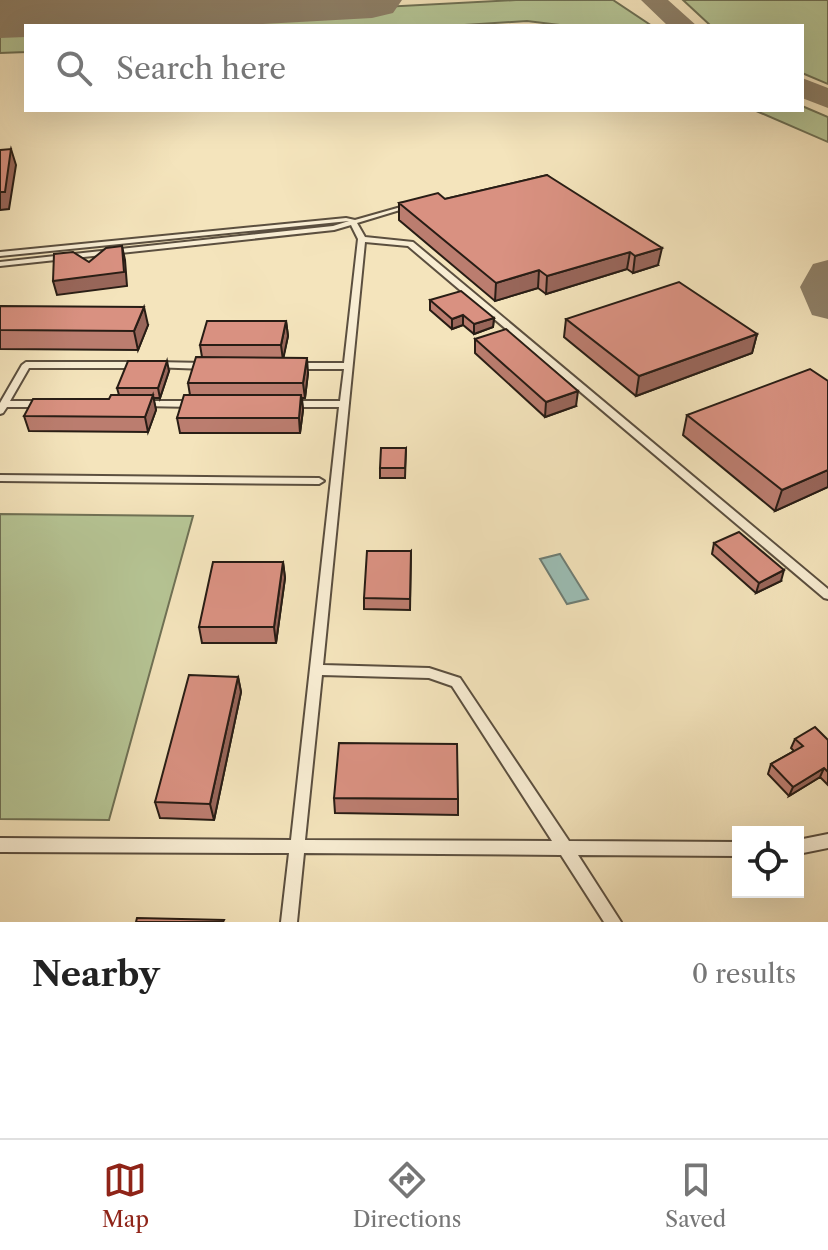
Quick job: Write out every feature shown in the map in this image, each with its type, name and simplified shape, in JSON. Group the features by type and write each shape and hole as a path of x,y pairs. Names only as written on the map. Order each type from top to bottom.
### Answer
{"lane":[{"path":"0,254 84,250 334,228 352,220 420,203"},
{"path":"289,922 362,239 352,220"},
{"path":"362,239 410,244 828,595"},
{"path":"0,264 84,250"},
{"path":"2,407 26,365 225,366"},
{"path":"287,366 348,366"},
{"path":"2,407 50,404"},
{"path":"128,404 205,404"},
{"path":"283,404 345,404"},
{"path":"0,478 319,481"},
{"path":"318,670 429,673 456,682 613,922"},
{"path":"804,846 828,841"},
{"path":"0,845 732,849"}],"green space":[{"path":"516,0 613,0 649,24 527,21 480,24 57,24"},
{"path":"683,0 828,0 828,84 804,74 804,24 709,24"},
{"path":"24,26 24,52 0,53 0,27"},
{"path":"804,107 828,117 828,142 759,112 804,112"},
{"path":"0,514 193,516 109,820 0,819"}],"water":[{"path":"560,554 588,599 567,604 540,559"}],"building":[{"path":"11,149 5,192 0,192 0,150"},
{"path":"547,175 662,248 635,256 630,252 547,276 539,270 496,283 399,203 438,193 445,199"},
{"path":"122,246 124,272 53,281 54,254 73,252 89,262 106,248"},
{"path":"679,282 757,334 639,376 566,319"},
{"path":"461,291 494,318 474,324 463,315 452,319 430,300"},
{"path":"0,306 144,307 134,331 0,330"},
{"path":"207,321 286,321 281,345 200,345"},
{"path":"506,329 578,391 546,402 475,339"},
{"path":"196,357 307,358 303,383 188,383"},
{"path":"128,361 167,361 158,388 117,388"},
{"path":"810,369 828,381 828,470 782,490 687,415"},
{"path":"111,395 153,395 145,417 24,416 33,399 109,399"},
{"path":"184,395 301,395 299,418 177,418"},
{"path":"381,448 406,448 405,468 380,468"},
{"path":"739,532 784,570 759,583 714,543"},
{"path":"367,551 411,551 410,599 364,598"},
{"path":"213,562 283,562 274,627 199,627"},
{"path":"189,675 238,677 210,804 155,802"},
{"path":"815,727 828,740 828,772 824,768 793,787 771,764 803,746 795,739"},
{"path":"339,743 457,744 458,799 334,798"},
{"path":"137,918 224,920 136,922"}],"taxiway":[{"path":"653,0 682,24"},
{"path":"804,88 828,99"},
{"path":"828,273 821,287 828,306"}],"runway":[{"path":"0,19 372,0"}]}
